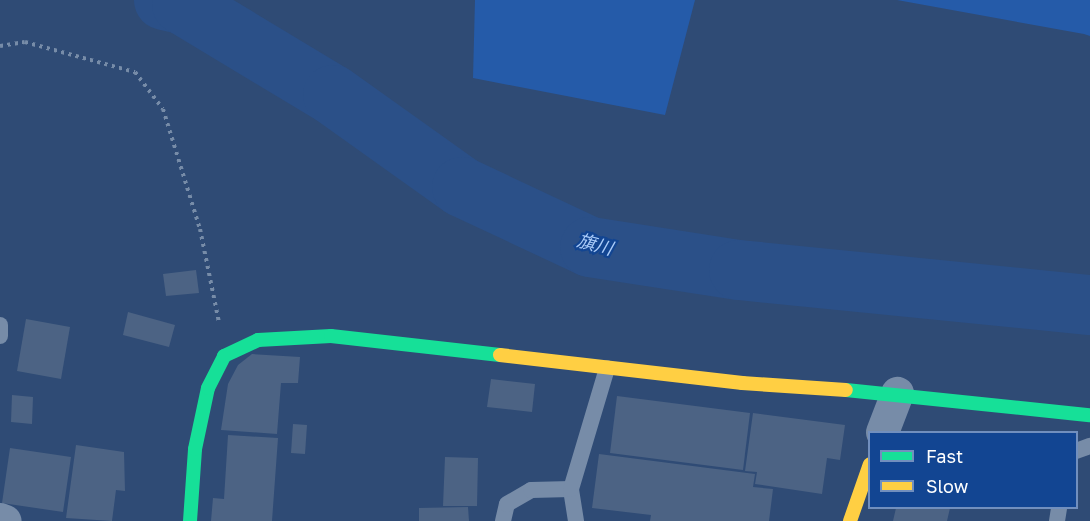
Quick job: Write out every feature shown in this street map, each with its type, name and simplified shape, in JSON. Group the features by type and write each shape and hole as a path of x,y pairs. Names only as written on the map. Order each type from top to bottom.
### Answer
{"street":[{"path":"190,521 197,439 208,388 224,356 258,340 331,336 607,368 897,393 1090,415"},
{"path":"882,431 897,393"},
{"path":"850,521 868,470"},
{"path":"0,519 5,521"}],"lane":[{"path":"0,325 0,336"},
{"path":"576,521 571,489 607,368"},
{"path":"502,521 507,504 531,490 571,489"}],"path":[{"path":"0,46 25,42 135,72 163,109 208,260 224,356"}],"shaded area":[{"path":"475,0 695,0 665,115 473,78"},
{"path":"897,0 1090,0 1090,36 1084,34"}],"building":[{"path":"196,270 199,293 166,296 163,274"},
{"path":"128,312 175,325 169,347 123,335"},
{"path":"26,319 70,327 61,379 17,371"},
{"path":"252,354 300,357 298,383 281,383 277,434 221,430 228,384 238,365"},
{"path":"491,379 535,384 532,412 487,407"},
{"path":"12,395 33,397 32,424 11,422"},
{"path":"617,396 750,413 743,470 610,453"},
{"path":"753,413 845,425 840,460 827,458 822,494 755,484 757,472 745,471"},
{"path":"293,424 307,425 305,454 291,453"},
{"path":"228,435 278,438 272,521 211,521 213,498 224,499"},
{"path":"76,445 124,452 125,491 116,490 112,521 66,518"},
{"path":"10,448 71,457 63,512 2,503"},
{"path":"599,454 755,474 753,487 773,489 769,521 650,521 651,515 592,508"},
{"path":"445,457 478,458 477,506 443,506"},
{"path":"468,507 469,521 419,521 419,508"},
{"path":"896,509 950,509 947,521 893,521"}],"waterway":[{"name":"旗川","path":"164,0 182,4 333,95 462,187 590,247 739,270 1090,305"}],"traffic: fast":[{"path":"190,521 195,449 208,388 224,356 258,340 331,336 500,355"},
{"path":"846,390 1090,415"}],"traffic: slow":[{"path":"500,355 742,383 846,390"},
{"path":"850,521 868,470"}]}
